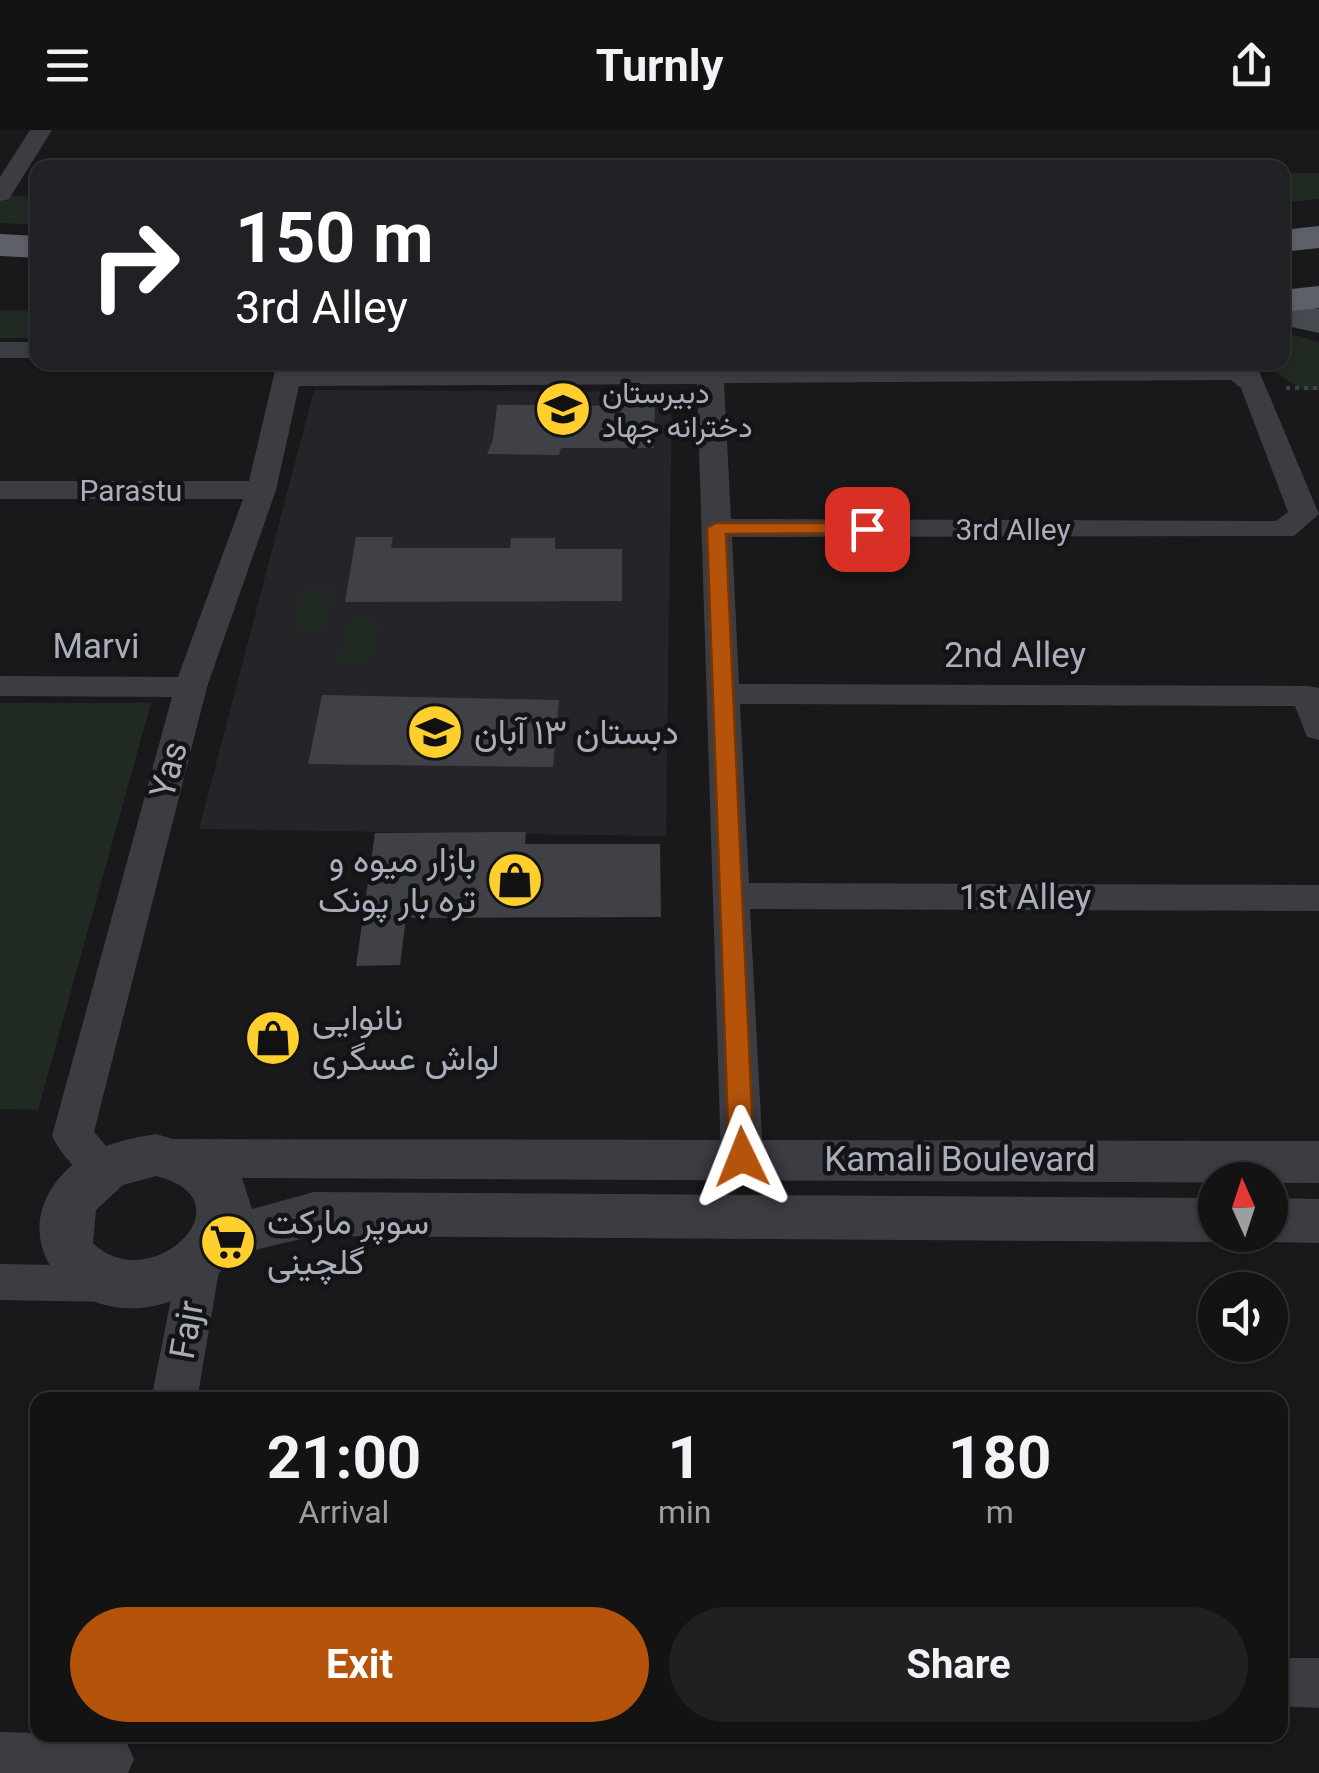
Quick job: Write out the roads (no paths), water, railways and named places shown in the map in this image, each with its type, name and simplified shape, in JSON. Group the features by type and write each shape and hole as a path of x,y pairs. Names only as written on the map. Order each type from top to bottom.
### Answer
{"highway":[{"path":"1290,208 1319,204"},
{"path":"1290,240 1319,236"},
{"path":"0,242 30,244"},
{"path":"1290,277 1319,274"},
{"path":"1290,300 1319,297"}],"main road":[{"path":"1290,315 1319,321"}],"street":[{"path":"5,188 41,130"},
{"path":"0,350 30,350"},
{"path":"289,370 710,378 742,1157"},
{"name":"Yas","path":"105,1169 72,1136 191,687 262,490 289,370"},
{"name":"3rd Alley","path":"710,378 1233,372 1250,377 1304,514 1282,530 716,528"},
{"name":"Parastu","path":"0,490 262,490"},
{"name":"Marvi","path":"0,686 191,687"},
{"name":"2nd Alley","path":"723,694 1308,696 1319,729"},
{"name":"1st Alley","path":"732,896 1319,898"},
{"path":"0,1282 113,1284 159,1281 208,1250 226,1219 226,1199 218,1180 202,1166 180,1157 156,1155 105,1169 70,1203 63,1224 64,1244 74,1262 90,1276 113,1284"},
{"name":"Kamali Boulevard","path":"180,1157 1319,1162"},
{"name":"Kamali Boulevard","path":"208,1250 314,1214 1198,1220"},
{"path":"1288,1220 1319,1221"},
{"name":"Fajr","path":"176,1392 208,1250"},
{"path":"1288,1682 1319,1683"},
{"path":"0,1758 109,1756"}],"place":[{"name":"دبیرستان دخترانه جهاد","path":"563,409"},
{"name":"دبستان ۱۳ آبان","path":"435,732"},
{"name":"بازار ميوه و تره بار پونک","path":"515,880"},
{"name":"نانوایی لواش عسگری","path":"273,1038"},
{"name":"سوپر مارکت گلچینی","path":"228,1242"}]}
